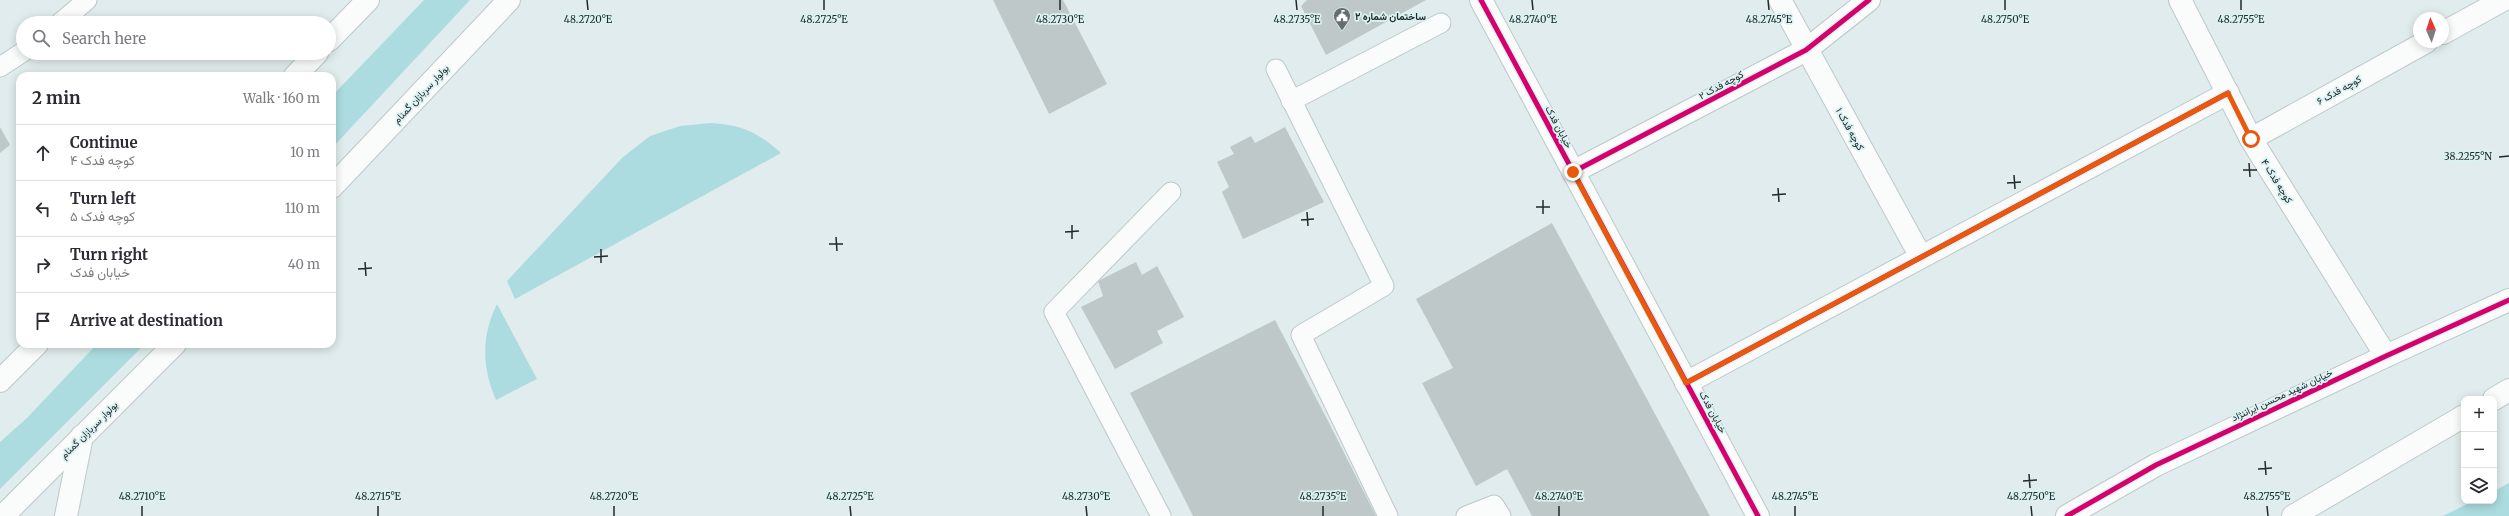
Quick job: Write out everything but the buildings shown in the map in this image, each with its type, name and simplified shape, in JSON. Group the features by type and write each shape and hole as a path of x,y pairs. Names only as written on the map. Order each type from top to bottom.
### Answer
{"main road":[{"path":"336,33 368,0"},
{"name":"بولوار سربازان گمنام","path":"336,183 509,0"},
{"name":"خیابان فدک","path":"1481,0 1758,516"},
{"name":"کوچه فدک ۱","path":"1780,0 1806,50 1921,257"},
{"name":"کوچه فدک ۲","path":"1573,172 1806,50 1869,0"},
{"path":"2449,30 2502,0"},
{"name":"کوچه فدک ۴","path":"2185,2 2251,139 2386,356"},
{"name":"کوچه فدک ۶","path":"2251,139 2415,48"},
{"path":"299,72 310,60"},
{"path":"1686,383 2228,93"},
{"name":"خیابان شهید محسن ایراننژاد","path":"2067,516 2156,465 2386,356 2509,300"},
{"path":"2,378 33,348"},
{"name":"بولوار سربازان گمنام","path":"3,516 171,348"},
{"path":"2497,397 2509,390"},
{"path":"2293,516 2461,418"},
{"path":"66,516 82,436"}],"lane":[{"path":"68,16 87,0"},
{"path":"1291,101 1441,23"},
{"path":"0,67 16,57"},
{"path":"1276,69 1384,286 1301,335 1388,516"},
{"path":"1161,516 1054,312 1171,192"},
{"path":"1466,516 1494,505 1501,516"}],"shaded area":[{"path":"424,0 470,0 336,144 336,92"},
{"path":"711,123 732,126 749,131 757,135 781,153 515,299 507,281 622,158 650,136 680,126"},
{"path":"497,304 537,379 496,400 488,376 485,352 488,328"},
{"path":"93,348 141,348 0,489 0,442 27,418"},
{"path":"2509,483 2509,516 2443,516 2467,504 2497,504 2497,489"}],"cycle path":[{"path":"1481,0 1758,516"},
{"path":"1573,172 1806,50 1869,0"},
{"path":"1686,383 2228,93"},
{"path":"2067,516 2156,465 2386,356 2509,300"}],"place":[{"name":"ساختمان شماره ۲","path":"1342,31"}],"route":[{"path":"1573,172 1686,383 2228,93 2251,139"}]}
